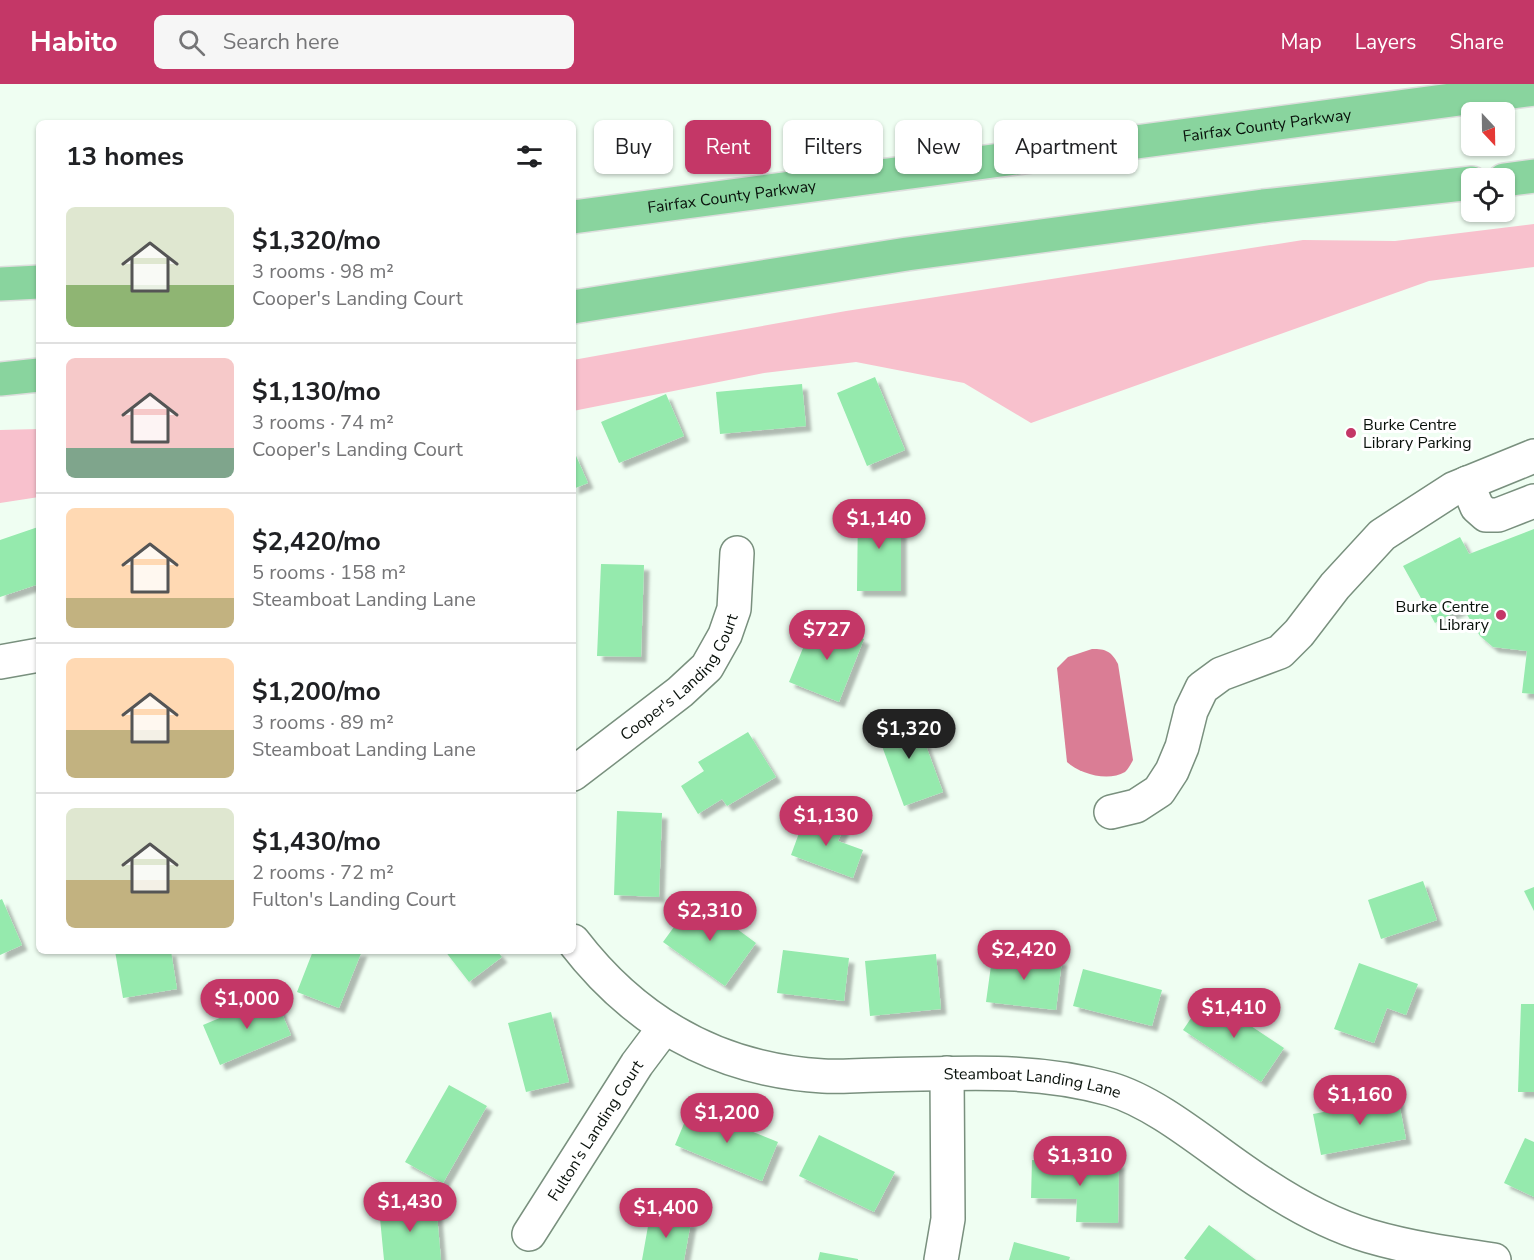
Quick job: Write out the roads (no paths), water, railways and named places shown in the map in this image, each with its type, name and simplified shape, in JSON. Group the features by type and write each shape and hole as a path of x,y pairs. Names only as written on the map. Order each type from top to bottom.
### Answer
{"highway":[{"name":"Fairfax County Parkway","path":"576,217 1534,89"},
{"path":"1515,179 1534,176"},
{"path":"576,307 907,254 1263,206 1461,184"},
{"path":"0,284 36,282"},
{"path":"0,379 36,375"}],"street":[{"path":"1111,812 1136,806 1159,791 1172,771 1182,747 1191,711 1202,688 1221,674 1280,652 1299,633 1335,586 1382,534 1453,489 1534,456"},
{"path":"1467,483 1477,507 1486,514 1498,515 1534,501"},
{"name":"Cooper's Landing Court","path":"576,772 680,692 707,667 725,635 734,609 737,553"},
{"path":"0,662 36,656"},
{"name":"Steamboat Landing Lane","path":"576,944 609,983 664,1028 690,1043 741,1062 786,1072 825,1076 998,1072 1038,1074 1113,1090 1140,1101 1162,1114 1263,1184 1305,1210 1367,1236 1432,1256 1494,1260"},
{"name":"Fulton's Landing Court","path":"529,1234 638,1064 664,1028"},
{"path":"941,1260 948,1219 947,1073"}],"place":[{"name":"Burke Centre Library Parking","path":"1351,433"},
{"name":"Burke Centre Library","path":"1501,615"}]}
